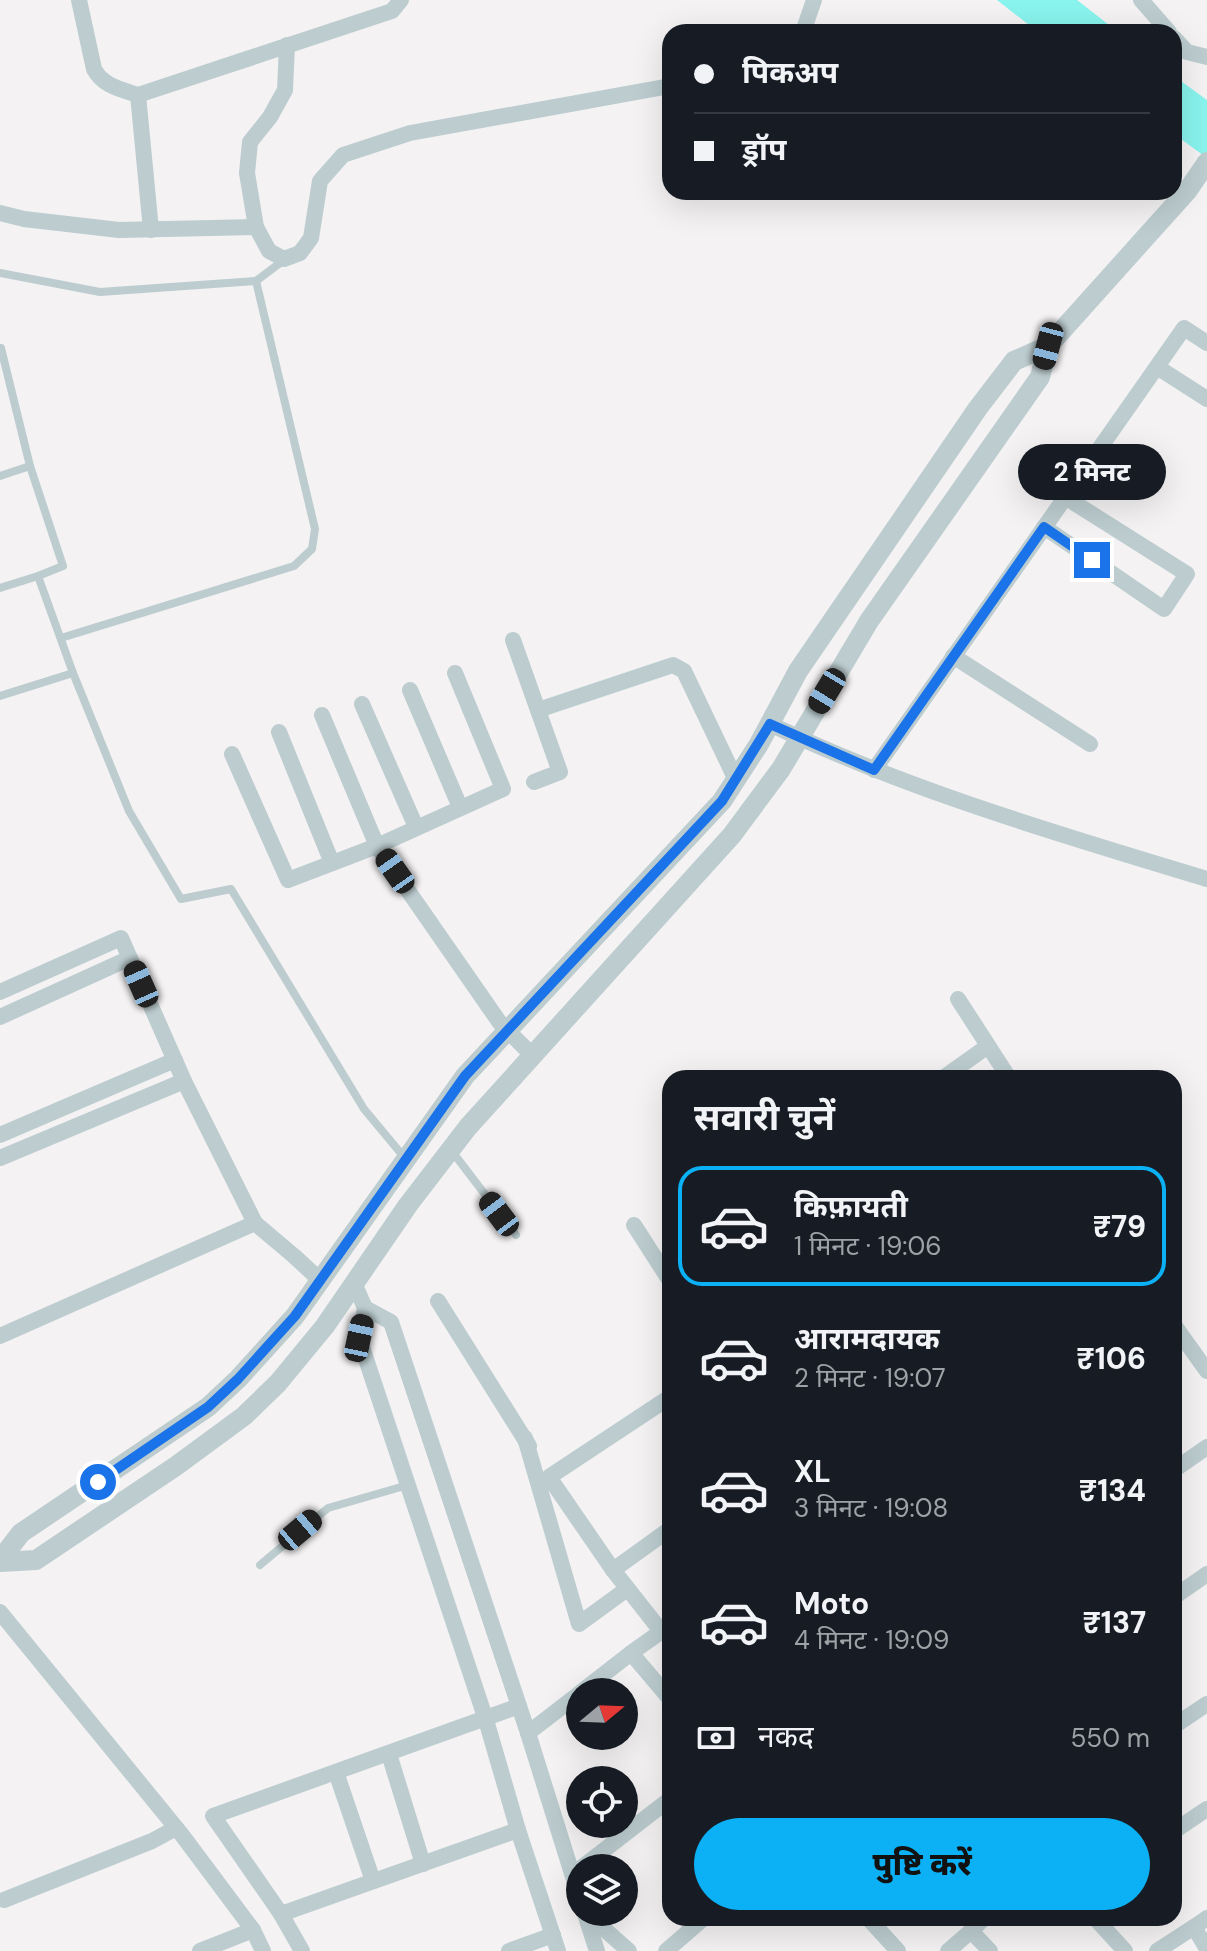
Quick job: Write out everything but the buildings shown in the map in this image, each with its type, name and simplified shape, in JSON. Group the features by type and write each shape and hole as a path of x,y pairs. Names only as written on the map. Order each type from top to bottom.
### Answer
{"street":[{"path":"79,0 99,79 138,95 392,11 401,0"},
{"path":"806,24 814,0"},
{"path":"1141,0 1162,24"},
{"path":"287,45 285,90 270,117 250,142 247,158 256,227 277,255 300,253 311,238 320,181 343,155 410,133 662,87"},
{"path":"1182,47 1187,52 1207,57"},
{"path":"138,95 151,230"},
{"path":"1182,197 1204,167"},
{"path":"0,1561 21,1533 208,1407 295,1316 465,1076 722,801 770,724 798,671 978,408 1014,361 1048,346 1179,200"},
{"path":"0,213 24,219 103,228 256,227"},
{"path":"874,770 1184,328 1207,343"},
{"path":"0,1561 36,1560 176,1466 244,1416 278,1383 316,1338 450,1149 732,835 781,769 869,621 1040,377 1048,346"},
{"path":"1157,367 1207,399"},
{"path":"1044,527 1164,609 1187,574 1065,497"},
{"path":"513,640 560,772 534,782"},
{"path":"953,656 1090,744"},
{"path":"538,710 673,665 684,671 736,780"},
{"path":"232,754 288,880 377,846 503,789 455,673"},
{"path":"410,690 460,807"},
{"path":"362,704 416,827"},
{"path":"322,715 377,846 507,1029 532,1055"},
{"path":"770,724 874,770 992,814 1207,879"},
{"path":"279,732 332,863"},
{"path":"0,992 121,938 184,1081 255,1223 320,1280"},
{"path":"0,1017 130,958"},
{"path":"958,999 1004,1070"},
{"path":"954,1070 988,1046"},
{"path":"0,1135 175,1060"},
{"path":"0,1158 62,1135 184,1081"},
{"path":"0,1336 255,1223"},
{"path":"634,1225 662,1265"},
{"path":"354,1283 365,1308 359,1338 486,1720 518,1830 556,1943 509,1951"},
{"path":"438,1301 549,1477 613,1570 662,1624"},
{"path":"365,1308 391,1322 571,1854"},
{"path":"1182,1341 1207,1371"},
{"path":"549,1477 662,1402"},
{"path":"525,1438 579,1624 627,1589"},
{"path":"1182,1464 1207,1447"},
{"path":"613,1570 662,1535"},
{"path":"1182,1591 1207,1574"},
{"path":"0,1612 176,1828 253,1930 263,1951"},
{"path":"598,1678 662,1631"},
{"path":"631,1653 662,1690"},
{"path":"528,1733 566,1703"},
{"path":"1182,1721 1207,1704"},
{"path":"302,1951 281,1914 213,1816 519,1706"},
{"path":"389,1754 423,1864"},
{"path":"336,1772 373,1881"},
{"path":"599,1854 662,1805"},
{"path":"1182,1826 1207,1809"},
{"path":"4,1900 152,1841 176,1828"},
{"path":"281,1914 518,1830"},
{"path":"1157,1951 1200,1923 1207,1949"},
{"path":"589,1926 597,1951"},
{"path":"601,1926 629,1951"},
{"path":"666,1951 695,1926"},
{"path":"875,1926 898,1951"},
{"path":"948,1951 976,1926"},
{"path":"1102,1926 1125,1951"},
{"path":"200,1951 253,1930"},
{"path":"971,1931 990,1951"}],"lane":[{"path":"0,273 100,292 256,281 277,255"},
{"path":"61,638 294,566 312,549 315,529 256,281"},
{"path":"0,338 30,466 63,566 0,588"},
{"path":"0,476 30,466"},
{"path":"38,576 129,811 181,899 231,889 364,1109 405,1158"},
{"path":"0,696 73,673"},
{"path":"450,1149 516,1235"},
{"path":"260,1565 328,1508 408,1485"}],"water":[{"path":"997,0 1077,0 1108,24 1028,24"},
{"path":"1182,82 1207,100 1207,158 1182,140"}],"route":[{"path":"98,1482 208,1407 295,1316 465,1076 722,801 770,724 874,770 1044,527 1092,560"}]}
